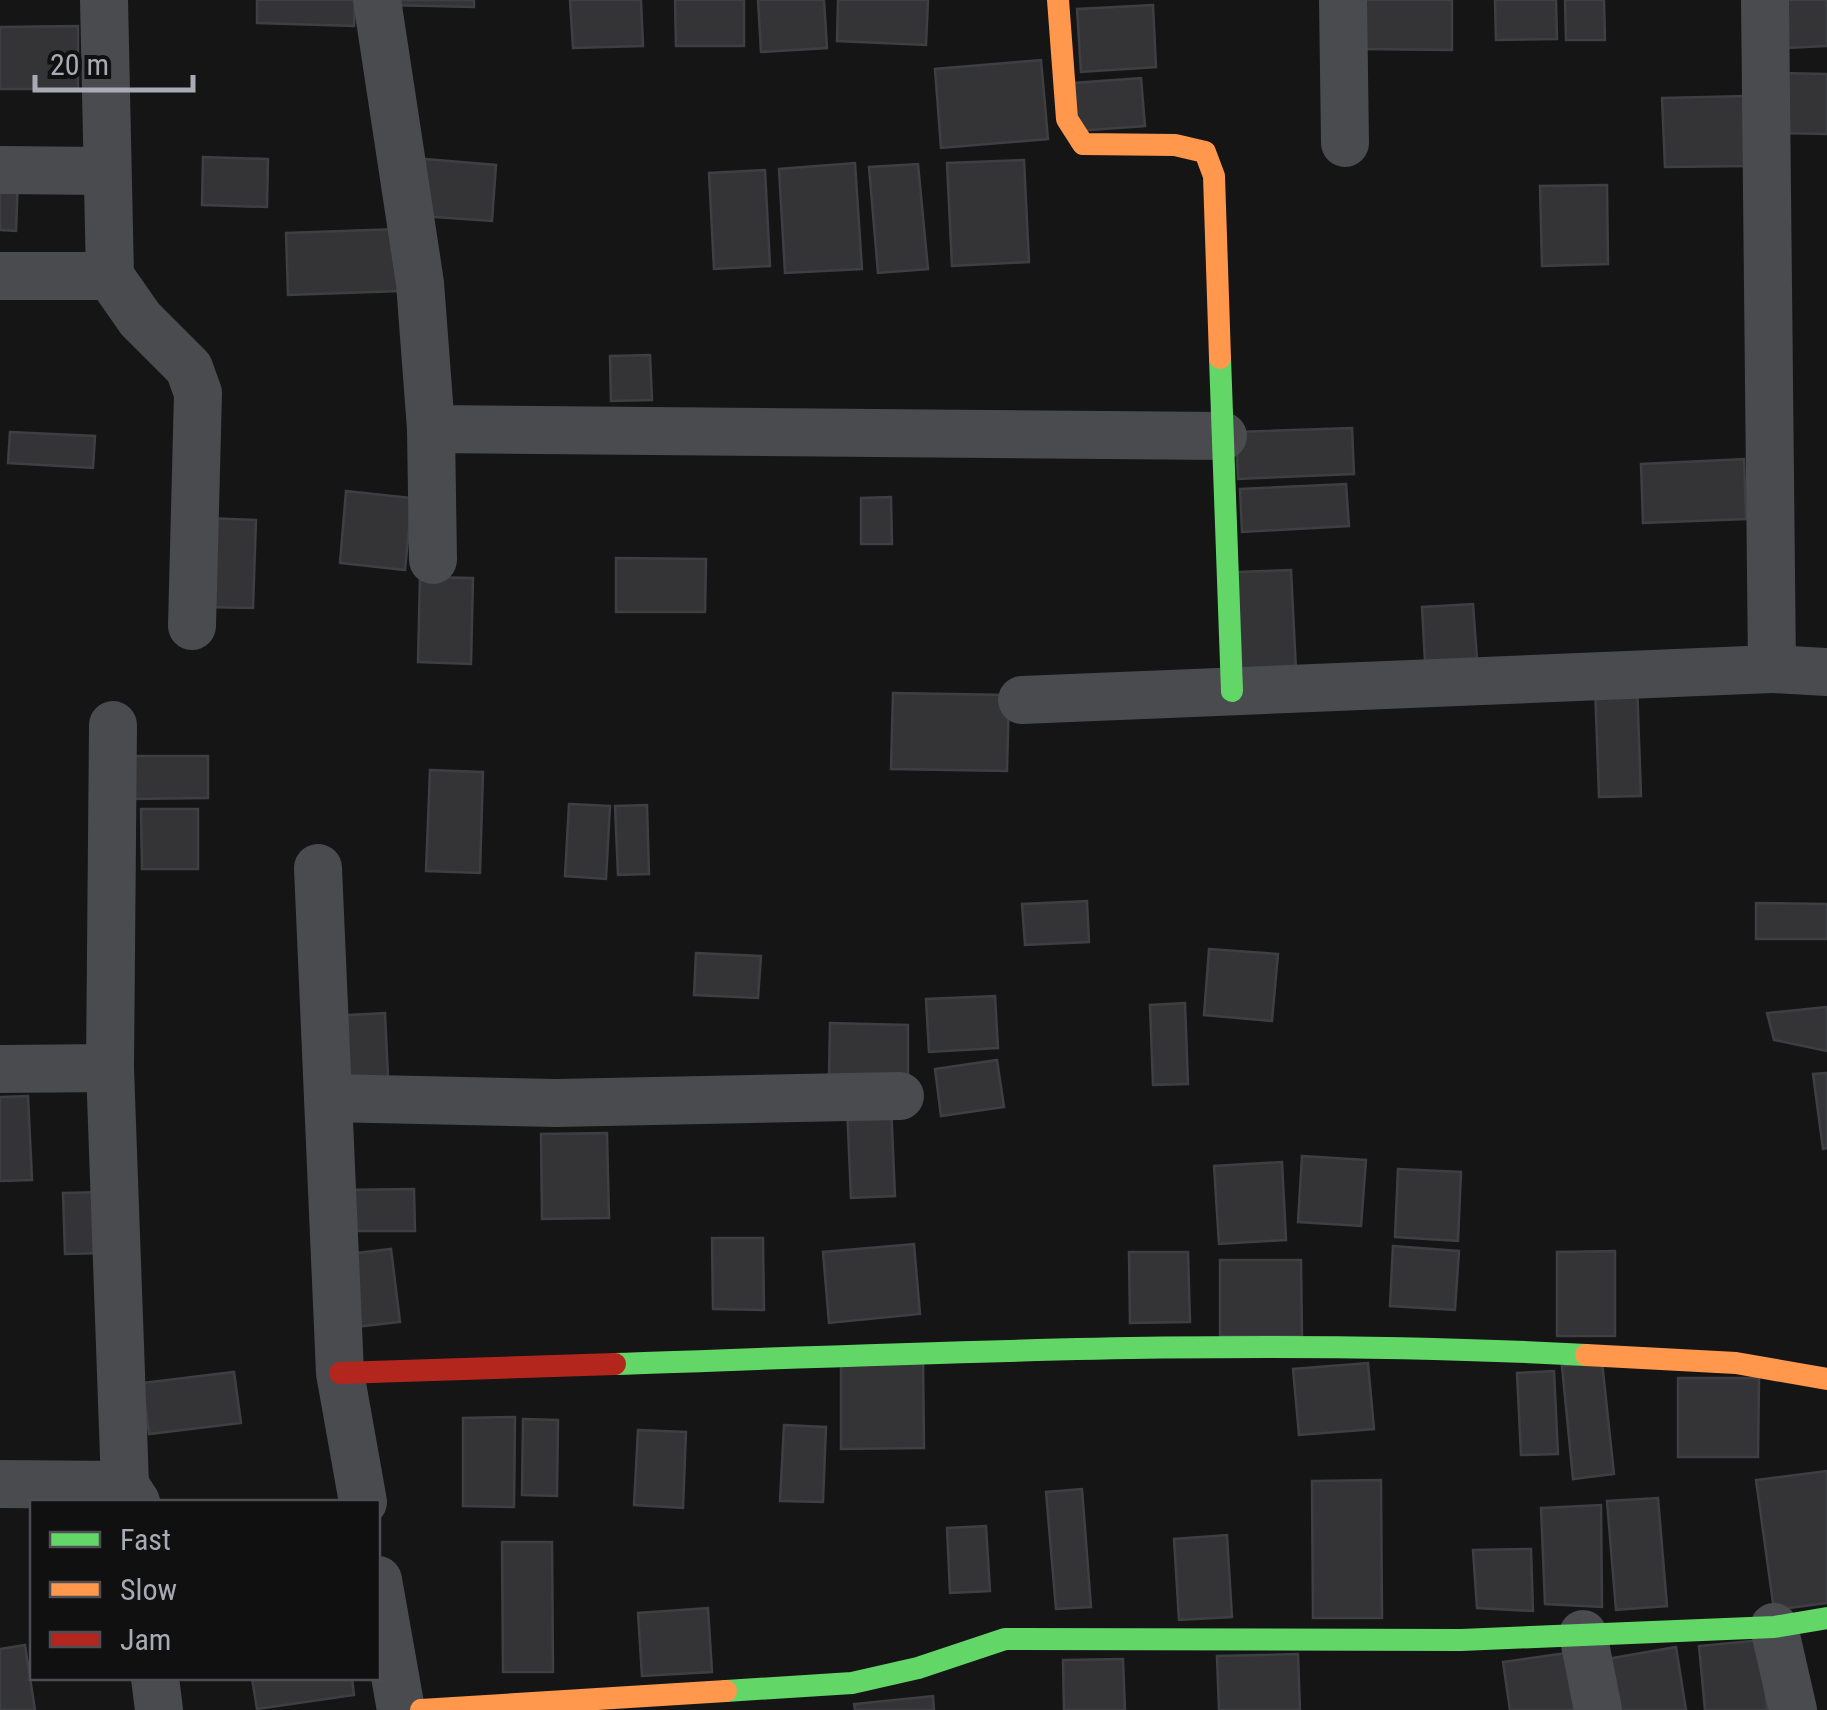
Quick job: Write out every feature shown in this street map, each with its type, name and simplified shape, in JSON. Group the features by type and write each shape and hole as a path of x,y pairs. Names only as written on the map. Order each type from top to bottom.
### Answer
{"street":[{"path":"104,0 110,276 140,319 189,368 198,393 192,626"},
{"path":"377,0 420,283 431,429 433,560"},
{"path":"1058,0 1067,119 1082,144 1109,152 1183,142 1205,152 1214,176 1232,692"},
{"path":"1343,0 1346,143"},
{"path":"1764,0 1772,670"},
{"path":"0,170 108,172"},
{"path":"0,276 110,276"},
{"path":"431,429 1223,436"},
{"path":"1022,700 1772,670 1827,672"},
{"path":"0,1484 131,1494 110,1068 113,725"},
{"path":"318,868 340,1373 364,1500"},
{"path":"0,1070 110,1068"},
{"path":"328,1098 556,1104 900,1096"},
{"path":"340,1373 1024,1350 1448,1347 1736,1363 1827,1378"},
{"path":"380,1591 401,1710"},
{"path":"421,1710 852,1683 918,1668 1005,1639 1240,1643 1774,1627 1827,1618"},
{"path":"1774,1627 1794,1710"},
{"path":"1583,1634 1598,1710"},
{"path":"155,1680 159,1710"}],"building":[{"path":"257,0 355,0 354,26 257,23"},
{"path":"385,0 474,0 474,7 385,5"},
{"path":"570,0 641,0 643,46 573,48"},
{"path":"675,0 744,0 744,46 676,46"},
{"path":"758,0 824,0 827,48 761,52"},
{"path":"838,0 928,0 926,45 837,41"},
{"path":"1361,0 1452,0 1452,50 1360,49"},
{"path":"1495,0 1556,0 1557,39 1496,40"},
{"path":"1565,0 1604,0 1605,40 1566,40"},
{"path":"1785,0 1827,0 1827,46 1787,48"},
{"path":"1153,5 1156,67 1081,72 1077,9"},
{"path":"78,26 78,89 0,89 0,27"},
{"path":"1041,60 1048,139 941,148 935,69"},
{"path":"1775,73 1827,74 1827,134 1774,133"},
{"path":"1141,78 1145,126 1077,131 1074,83"},
{"path":"1748,96 1750,166 1665,167 1662,98"},
{"path":"203,157 268,159 267,207 202,205"},
{"path":"425,159 496,165 492,221 421,216"},
{"path":"1024,160 1029,262 952,266 947,163"},
{"path":"855,163 862,269 785,273 779,169"},
{"path":"918,164 928,269 878,273 869,167"},
{"path":"765,170 770,266 714,269 709,173"},
{"path":"0,178 18,179 16,231 0,230"},
{"path":"1607,185 1608,264 1542,266 1540,186"},
{"path":"398,229 400,291 288,295 286,233"},
{"path":"650,355 652,400 611,401 610,356"},
{"path":"1352,428 1354,474 1238,479 1236,432"},
{"path":"10,432 95,436 93,468 8,463"},
{"path":"1744,459 1746,519 1643,523 1641,464"},
{"path":"1346,484 1349,526 1242,532 1240,489"},
{"path":"346,491 412,498 405,570 340,563"},
{"path":"891,497 892,544 861,544 861,498"},
{"path":"205,518 256,520 253,608 203,607"},
{"path":"616,558 706,559 705,612 616,612"},
{"path":"1291,570 1296,670 1242,672 1237,572"},
{"path":"420,577 473,578 471,664 418,662"},
{"path":"1473,604 1477,659 1425,662 1422,607"},
{"path":"1637,683 1641,796 1599,797 1595,685"},
{"path":"893,693 1009,695 1007,771 891,769"},
{"path":"132,756 208,756 208,798 131,799"},
{"path":"430,770 483,772 480,873 426,871"},
{"path":"569,804 610,806 606,879 565,876"},
{"path":"647,805 649,874 618,875 615,806"},
{"path":"141,809 198,809 198,869 142,869"},
{"path":"1087,901 1089,942 1025,945 1022,904"},
{"path":"1756,903 1827,904 1827,939 1756,939"},
{"path":"1209,949 1278,954 1272,1021 1204,1015"},
{"path":"696,953 761,956 758,998 694,995"},
{"path":"995,996 998,1048 929,1052 926,999"},
{"path":"1185,1003 1188,1084 1153,1085 1150,1005"},
{"path":"1827,1007 1827,1051 1774,1040 1767,1013"},
{"path":"385,1013 388,1077 334,1079 330,1016"},
{"path":"830,1023 908,1025 908,1081 829,1079"},
{"path":"997,1060 1004,1107 941,1116 935,1069"},
{"path":"1827,1073 1827,1148 1823,1149 1813,1074"},
{"path":"28,1096 32,1180 0,1181 0,1097"},
{"path":"891,1105 895,1196 851,1198 847,1106"},
{"path":"607,1133 609,1218 542,1219 541,1134"},
{"path":"1302,1156 1366,1160 1361,1226 1298,1222"},
{"path":"1282,1162 1286,1240 1219,1244 1214,1166"},
{"path":"1398,1169 1461,1172 1458,1241 1395,1237"},
{"path":"414,1189 415,1231 338,1231 337,1190"},
{"path":"103,1192 106,1253 65,1254 63,1193"},
{"path":"712,1238 763,1238 764,1310 713,1309"},
{"path":"914,1244 920,1314 829,1323 823,1252"},
{"path":"1393,1246 1459,1251 1455,1310 1390,1306"},
{"path":"391,1249 400,1322 346,1328 339,1255"},
{"path":"1615,1251 1615,1336 1557,1336 1557,1252"},
{"path":"1129,1252 1188,1252 1190,1322 1130,1323"},
{"path":"1220,1260 1301,1260 1302,1336 1220,1336"},
{"path":"923,1356 924,1448 841,1449 841,1357"},
{"path":"1602,1362 1614,1474 1573,1479 1562,1366"},
{"path":"1368,1363 1374,1429 1299,1435 1293,1369"},
{"path":"1554,1371 1558,1454 1521,1455 1517,1373"},
{"path":"234,1372 241,1423 149,1434 142,1383"},
{"path":"1678,1378 1759,1378 1758,1457 1678,1457"},
{"path":"515,1417 514,1507 463,1506 463,1418"},
{"path":"523,1419 558,1420 557,1496 522,1495"},
{"path":"784,1425 826,1427 823,1502 780,1501"},
{"path":"638,1430 686,1432 683,1508 634,1505"},
{"path":"1827,1471 1827,1603 1774,1610 1756,1480"},
{"path":"1381,1480 1382,1618 1313,1618 1312,1481"},
{"path":"1082,1489 1091,1607 1056,1609 1046,1492"},
{"path":"1658,1498 1667,1606 1616,1610 1607,1501"},
{"path":"1601,1505 1602,1607 1545,1604 1541,1508"},
{"path":"986,1526 990,1591 950,1593 947,1528"},
{"path":"1227,1535 1232,1617 1179,1620 1174,1539"},
{"path":"502,1542 552,1542 553,1672 503,1672"},
{"path":"1531,1549 1533,1611 1477,1608 1473,1550"},
{"path":"708,1608 712,1672 642,1676 638,1613"},
{"path":"1761,1640 1767,1710 1705,1710 1699,1646"},
{"path":"25,1645 35,1710 0,1710 0,1649"},
{"path":"1676,1647 1686,1710 1604,1710 1595,1661"},
{"path":"1574,1652 1582,1710 1510,1710 1503,1662"},
{"path":"1298,1654 1300,1710 1219,1710 1217,1656"},
{"path":"1123,1659 1125,1710 1064,1710 1063,1660"},
{"path":"252,1680 352,1680 354,1695 257,1709"},
{"path":"933,1696 934,1710 855,1710 854,1704"}],"traffic: fast":[{"path":"1220,358 1232,691"},
{"path":"615,1364 1222,1347 1586,1355"},
{"path":"726,1691 852,1683 918,1668 1005,1639 1461,1640 1774,1627 1827,1618"}],"traffic: slow":[{"path":"1058,0 1067,119 1083,144 1175,145 1205,152 1214,176 1220,358"},
{"path":"1586,1355 1736,1363 1827,1379"},
{"path":"421,1710 726,1691"}],"traffic: jam":[{"path":"340,1373 615,1364"}]}
